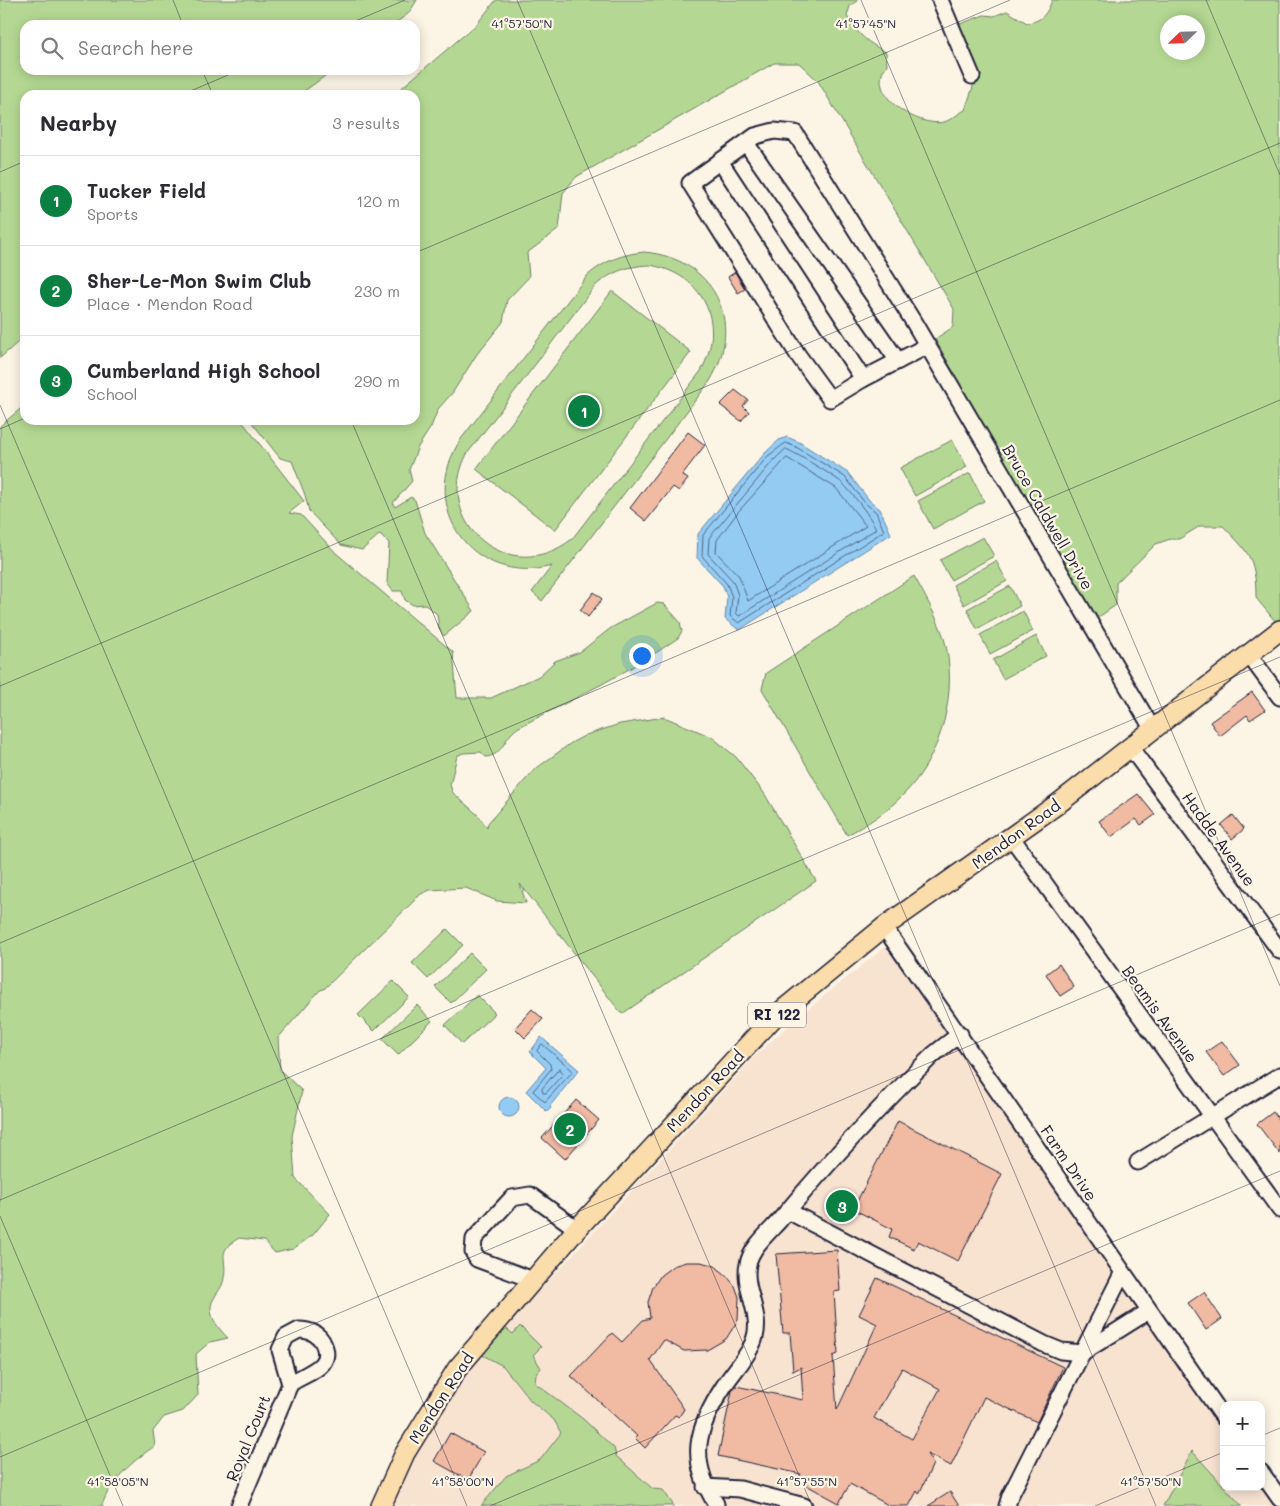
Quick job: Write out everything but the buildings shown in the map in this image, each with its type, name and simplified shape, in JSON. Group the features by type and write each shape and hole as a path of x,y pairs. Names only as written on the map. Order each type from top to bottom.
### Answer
{"main road":[{"name":"Mendon Road","path":"381,1506 405,1453 457,1368 577,1229 774,1017 884,928 1012,838 1280,630"}],"street":[{"path":"940,0 972,76"},
{"name":"Bruce Caldwell Drive","path":"746,142 755,136 774,131 795,133 928,346 1153,730"},
{"path":"898,361 746,142 690,183 798,355 830,399 863,379 928,346"},
{"path":"720,161 863,379"},
{"path":"1249,655 1280,697"},
{"name":"Hadde Avenue","path":"1130,747 1280,951"},
{"name":"Beamis Avenue","path":"1012,838 1280,1210"},
{"name":"Farm Drive","path":"884,928 960,1034 1122,1274 1220,1412"},
{"path":"716,1504 705,1486 697,1456 700,1437 720,1394 752,1345 756,1331 756,1316 748,1281 748,1264 754,1251 788,1211 934,1054 960,1034"},
{"path":"1138,1162 1280,1076"},
{"path":"533,1280 478,1259 473,1252 474,1239 512,1198 526,1194 530,1194 577,1229"},
{"path":"788,1211 1044,1344 1061,1351 1082,1353 1149,1311"},
{"path":"1007,1506 1122,1274"},
{"name":"Royal Court","path":"240,1506 290,1384"},
{"path":"1265,1478 1280,1499"},
{"path":"705,1486 740,1489 804,1506"}],"shaded area":[{"path":"886,946 1220,1426 1220,1491 1264,1491 1275,1506 648,1506 487,1348 751,1060 794,1020"},
{"path":"475,1351 503,1366 531,1401 554,1420 562,1433 540,1460 506,1476 481,1506 398,1506 388,1502 388,1497"}],"green space":[{"path":"0,0 417,0 409,13 400,20 20,20 20,75 326,75 306,90 20,90 20,340 0,358"},
{"path":"496,0 858,0 850,6 847,16 864,37 886,52 887,65 881,76 882,87 888,97 897,107 921,120 944,122 965,110 977,75 957,25 984,15 994,16 1007,11 1027,23 1032,22 1044,16 1052,0 1280,0 1280,627 1256,598 1256,585 1249,557 1223,526 1200,526 1179,539 1170,539 1156,544 1116,583 1116,605 1093,621 935,339 953,327 954,309 818,81 799,63 774,63 576,177 563,193 559,229 527,253 529,277 507,300 503,322 477,354 453,392 438,409 431,427 418,447 409,470 412,481 393,503 395,507 411,497 415,500 425,533 474,611 444,636 439,628 437,614 424,604 413,605 405,600 402,591 393,591 387,583 389,543 380,534 362,550 341,545 309,511 292,461 280,458 254,425 420,425 420,90 399,90 417,75 420,75 420,72 476,25"},
{"path":"644,252 668,257 688,266 705,280 716,296 723,315 725,336 720,358 710,381 542,601 532,592 552,566 524,569 498,565 477,553 460,536 449,515 445,490 449,465 461,439 587,276 607,262","holes":["649,265 668,270 684,278 696,289 705,303 710,318 711,335 708,353 701,371 572,539 548,552 524,556 502,552 483,541 468,525 460,504 459,480 467,454 595,286 613,273 634,267"]},
{"path":"612,291 691,352 555,530 476,469"},
{"path":"20,409 20,425 245,425 304,501 289,513 301,515 336,553 453,652 457,698 491,698 539,676 555,661 580,652 611,628 657,603 664,604 680,622 682,631 678,638 621,673 521,726 511,734 497,753 486,757 481,752 463,753 457,756 450,785 453,793 479,816 487,828 488,823 534,770 571,743 586,735 620,724 664,717 712,737 736,757 764,793 816,881 622,1014 520,884 526,903 497,901 466,888 430,890 421,894 324,989 320,990 278,1038 280,1070 302,1091 292,1136 295,1178 330,1214 313,1235 293,1249 275,1253 264,1241 239,1238 227,1247 224,1255 225,1271 223,1281 213,1300 211,1310 217,1325 228,1338 210,1342 196,1354 198,1395 183,1411 164,1417 153,1431 155,1446 124,1471 110,1488 102,1506 0,1506 0,426"},
{"path":"952,440 967,467 915,496 900,468"},
{"path":"970,473 984,501 933,529 918,501"},
{"path":"983,537 994,556 951,580 940,560"},
{"path":"996,561 1007,581 964,605 953,585"},
{"path":"914,576 938,622 944,638 948,658 949,679 948,701 944,722 928,762 917,779 897,801 869,822 847,835 762,689 766,673"},
{"path":"1010,586 1020,606 977,629 967,609"},
{"path":"1023,611 1033,631 990,654 980,635"},
{"path":"1036,636 1046,656 1003,679 993,660"},
{"path":"447,929 463,945 428,979 412,963"},
{"path":"470,953 486,969 451,1003 435,987"},
{"path":"393,981 409,997 374,1031 358,1015"},
{"path":"477,995 495,1013 462,1044 445,1025"},
{"path":"417,1005 432,1021 398,1055 382,1039"},
{"path":"497,1321 513,1334 520,1326 541,1347 533,1355 541,1368 536,1374 535,1383 583,1419 614,1448 616,1456 653,1489 663,1490 674,1506 481,1506 506,1476 540,1460 561,1433 554,1420 531,1401 503,1366 475,1351"},
{"path":"1192,1451 1220,1482 1220,1491 1228,1491 1242,1506 1163,1506"}],"water":[{"path":"787,437 799,442 848,473 869,500 880,509 891,534 739,630 725,619 727,597 723,586 697,558 698,534 764,454 779,440"},
{"path":"541,1037 579,1070 547,1112 526,1091 546,1068 530,1052"},
{"path":"509,1097 516,1100 519,1107 516,1114 509,1117 502,1114 499,1107 502,1100"}],"place":[{"name":"Tucker Field","path":"584,411"},
{"name":"Sher-Le-Mon Swim Club","path":"570,1129"},
{"name":"Cumberland High School","path":"842,1206"}]}
